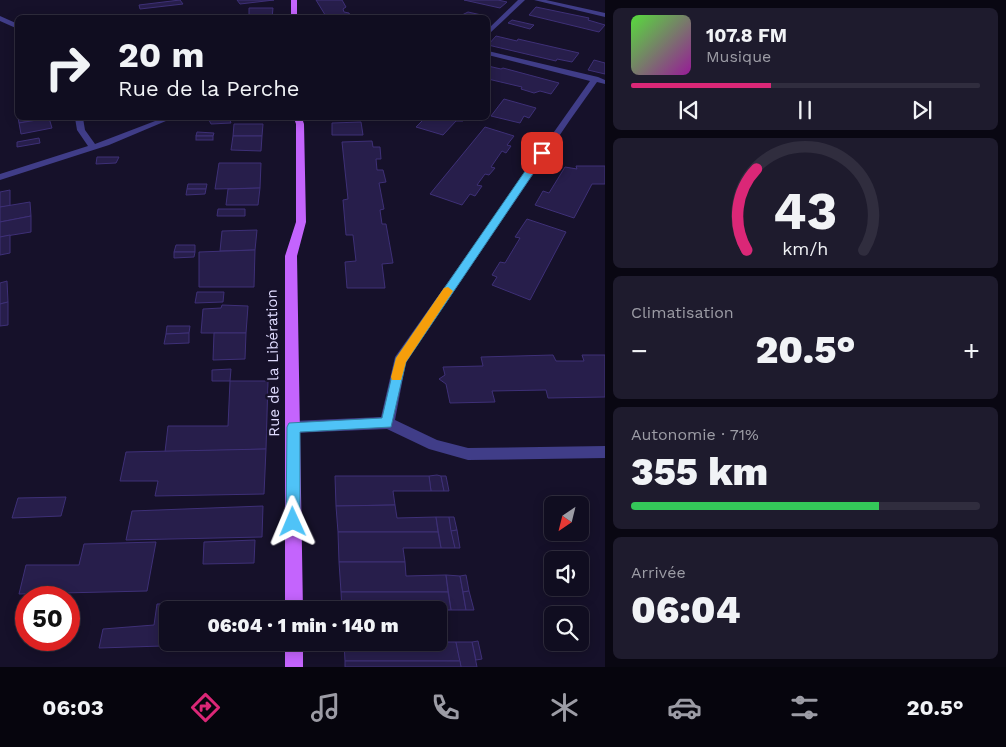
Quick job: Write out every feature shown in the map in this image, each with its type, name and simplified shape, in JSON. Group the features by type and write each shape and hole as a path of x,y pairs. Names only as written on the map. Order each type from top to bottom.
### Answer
{"main road":[{"path":"294,0 294,15"},
{"name":"Rue de la Libération","path":"294,601 291,256 301,222 299,120"},
{"path":"294,651 294,667"}],"street":[{"path":"490,30 522,0"},
{"path":"538,0 605,15"},
{"path":"0,18 15,26"},
{"path":"387,423 400,361 566,119 600,81 490,54"},
{"path":"79,120 81,130 93,147"},
{"path":"0,177 93,147 164,120"},
{"path":"293,427 387,423 408,430 434,445 468,454 605,452"}],"building":[{"path":"180,0 183,4 140,9 139,5"},
{"path":"237,0 274,0 240,4"},
{"path":"316,0 342,0 346,7 343,9 344,12 350,15 325,15"},
{"path":"464,0 498,0 507,2 500,8"},
{"path":"536,7 589,18 588,20 605,25 599,32 529,15"},
{"path":"249,8 273,8 272,15 249,15"},
{"path":"468,12 482,15 462,15"},
{"path":"512,20 534,25 530,29 508,23"},
{"path":"496,36 579,53 572,62 557,59 556,61 490,45"},
{"path":"594,60 605,63 605,74 588,70"},
{"path":"490,66 503,68 559,83 551,94 540,91 534,93 521,89 522,87 490,79"},
{"path":"504,99 536,108 529,118 524,116 520,123 491,116"},
{"path":"18,120 37,120 19,123"},
{"path":"50,120 52,128 21,134 19,123"},
{"path":"209,120 230,120 231,123 211,124"},
{"path":"423,120 463,121 456,121 443,135 416,127"},
{"path":"361,122 363,135 332,135 332,123"},
{"path":"234,124 263,124 262,136 233,136"},
{"path":"485,127 514,136 507,145 511,146 506,153 502,151 491,167 495,168 489,175 485,174 477,185 482,186 475,196 470,194 462,205 430,194"},
{"path":"197,132 214,133 213,136 196,136"},
{"path":"196,136 213,136 213,140 196,140"},
{"path":"233,136 262,136 261,151 231,150"},
{"path":"39,138 40,143 17,147 17,142"},
{"path":"372,141 373,147 380,147 381,159 376,159 377,170 383,170 386,182 379,183 384,209 380,210 382,224 386,224 393,263 382,264 385,288 347,288 345,262 356,261 353,235 346,235 343,200 348,199 342,142"},
{"path":"97,157 119,157 116,163 96,164"},
{"path":"219,163 261,163 260,188 215,189"},
{"path":"576,166 605,166 605,184 592,184 574,218 535,205 543,191 549,193 565,167 577,169"},
{"path":"188,184 207,184 206,189 187,189"},
{"path":"260,188 258,205 226,205 228,189"},
{"path":"187,189 206,189 205,194 186,195"},
{"path":"10,190 10,206 0,207 0,192"},
{"path":"30,202 31,216 0,222 0,207"},
{"path":"218,209 245,209 245,216 217,216"},
{"path":"31,216 31,232 0,237 0,222"},
{"path":"527,219 566,232 530,300 492,285 497,277 492,275 500,262 505,263 520,238 515,237"},
{"path":"257,230 255,250 220,251 222,231"},
{"path":"10,235 10,253 0,255 0,237"},
{"path":"176,245 195,245 195,252 174,252"},
{"path":"255,250 254,287 199,287 199,252"},
{"path":"174,252 195,252 194,257 174,258"},
{"path":"7,281 8,302 0,304 0,283"},
{"path":"197,292 224,292 223,302 195,303"},
{"path":"8,302 8,325 0,326 0,304"},
{"path":"222,305 248,306 246,333 201,333 203,309 221,308"},
{"path":"167,326 190,326 189,333 166,334"},
{"path":"189,333 189,343 164,344 166,334"},
{"path":"214,333 246,333 245,359 213,360"},
{"path":"553,355 556,361 584,361 582,355 605,355 605,397 548,398 546,390 492,391 495,402 450,403 446,384 439,379 445,375 443,367 483,366 481,357"},
{"path":"231,369 230,381 212,381 212,370"},
{"path":"230,381 268,381 266,449 165,452 168,426 228,426"},
{"path":"266,449 264,494 155,496 158,481 120,481 126,452"},
{"path":"335,476 429,476 431,491 393,491 395,505 336,506"},
{"path":"429,476 441,476 444,491 431,491"},
{"path":"441,476 446,476 449,491 444,491"},
{"path":"66,497 61,516 12,518 18,498"},
{"path":"395,505 397,518 436,517 438,532 338,532 336,506"},
{"path":"263,506 262,537 126,540 132,511"},
{"path":"436,517 449,517 455,548 441,548"},
{"path":"449,517 454,517 457,530 451,531"},
{"path":"457,530 460,548 455,548 451,531"},
{"path":"338,532 438,532 441,548 403,548 405,562 339,562"},
{"path":"255,540 254,563 203,564 204,542"},
{"path":"156,542 147,591 80,593 80,586 21,586 26,565 79,565 84,544"},
{"path":"339,562 405,562 406,576 446,575 448,592 341,592"},
{"path":"446,575 460,576 466,610 451,610"},
{"path":"466,575 469,591 463,592 460,576"},
{"path":"469,591 474,610 466,610 463,592"},
{"path":"341,592 448,592 451,610 447,610 447,601 342,601"},
{"path":"157,604 159,604 159,646 99,648 103,629 154,625"},
{"path":"478,641 482,659 476,660 472,642"},
{"path":"447,642 456,642 460,661 345,661 344,651 447,651"},
{"path":"456,642 472,642 477,667 461,667"},
{"path":"345,661 460,661 461,667 345,667"}],"slow traffic":[{"path":"397,377 400,361 448,291"}],"route":[{"path":"293,522 293,427 387,423 400,361 542,153"}]}
